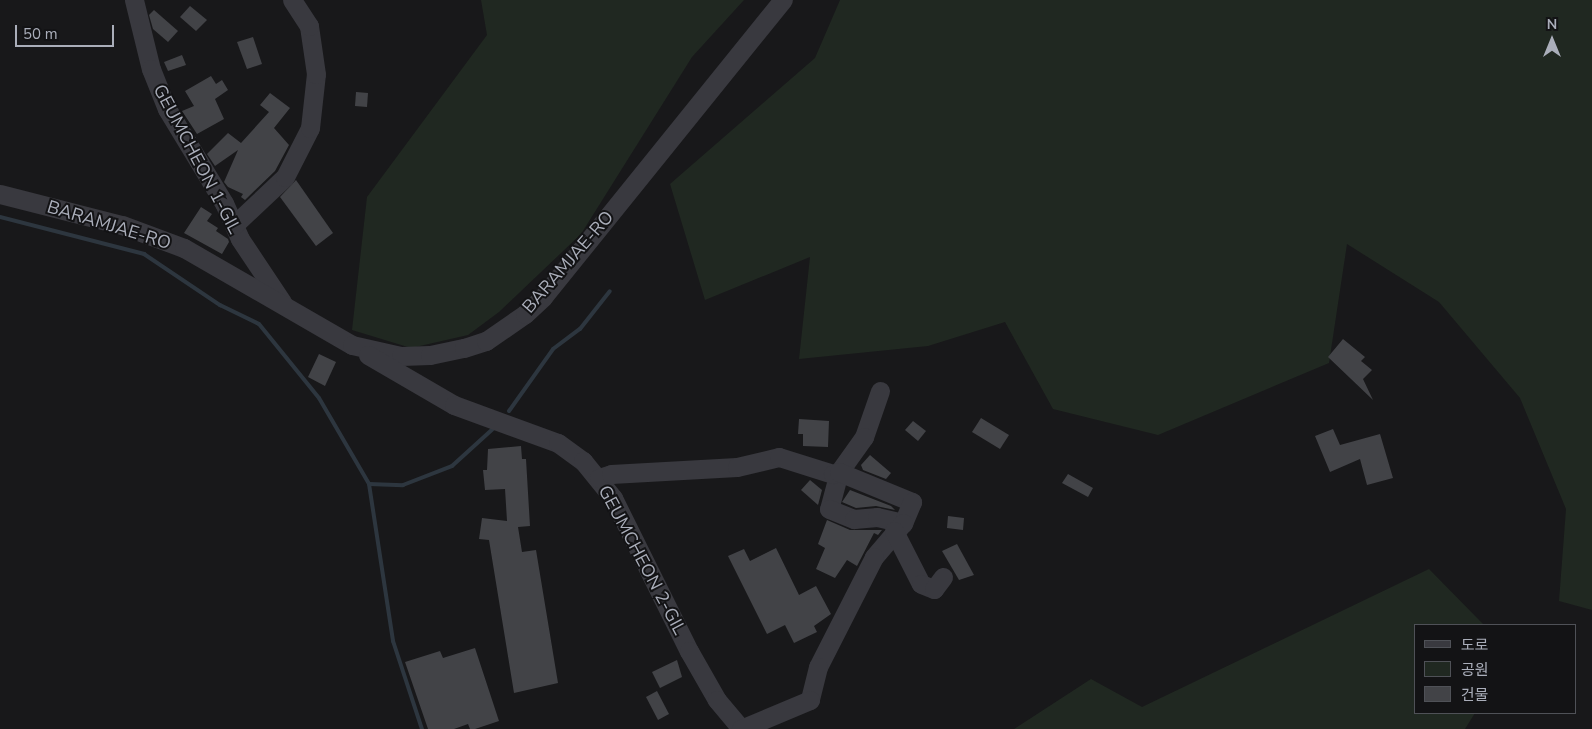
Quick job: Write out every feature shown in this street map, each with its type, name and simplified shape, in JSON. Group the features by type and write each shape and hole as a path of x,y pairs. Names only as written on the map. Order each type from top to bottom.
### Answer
{"street":[{"name":"GEUMCHEON 1-GIL","path":"134,0 151,69 167,109 224,203 234,225 285,306"},
{"path":"234,225 284,176 310,128 316,74 309,26 292,0"},
{"name":"BARAMJAE-RO","path":"0,194 122,225 184,248 352,345 401,356 430,355 486,341 525,314 543,297 783,0"},
{"name":"GEUMCHEON 2-GIL","path":"352,345 454,404 558,443 583,461 599,478 613,498 712,691 741,729"},
{"path":"880,391 864,437 839,472 829,509 854,519 877,517 898,527 921,584 934,589 943,577"},
{"path":"599,478 611,474 737,466 779,457 833,474 839,472 912,502 898,527 874,557 818,667 810,700 741,729"}],"green space":[{"path":"481,0 744,0 692,57 581,234 499,312 468,335 411,348 352,330 367,197 487,35"},
{"path":"840,0 1592,0 1592,610 1559,601 1566,509 1520,398 1439,302 1347,244 1329,363 1158,435 1053,409 1005,322 928,346 799,359 810,257 705,300 670,184 815,58"},
{"path":"1429,569 1483,624 1414,624 1414,714 1474,714 1465,729 1014,729 1091,679 1142,707"}],"building":[{"path":"190,6 207,20 196,31 180,17"},
{"path":"154,10 178,31 168,42 153,29 149,15"},
{"path":"253,37 262,64 247,69 237,42"},
{"path":"182,55 186,65 168,71 164,62"},
{"path":"211,76 216,84 222,80 228,90 215,99 224,119 197,134 182,111 194,106 185,91"},
{"path":"356,92 368,93 367,107 355,106"},
{"path":"270,93 290,108 274,128 289,145 275,171 245,200 241,197 243,194 228,187 224,182 238,150 215,166 207,154 228,133 241,143 269,112 260,105"},
{"path":"296,180 333,233 316,246 280,197"},
{"path":"201,207 212,214 207,221 218,228 216,231 228,239 229,242 222,254 184,233"},
{"path":"1343,339 1365,357 1361,361 1372,370 1363,379 1373,400 1328,357"},
{"path":"319,354 336,362 325,386 308,377"},
{"path":"981,418 1009,435 1000,449 972,432"},
{"path":"799,419 829,421 828,447 803,446 803,434 798,434"},
{"path":"913,421 926,431 918,441 905,430"},
{"path":"1333,429 1340,445 1380,434 1393,478 1367,485 1360,459 1330,472 1315,436"},
{"path":"521,446 522,459 526,459 530,526 518,527 522,552 536,550 558,683 514,693 489,540 479,539 482,518 507,521 505,489 485,490 483,470 487,470 488,449"},
{"path":"870,455 891,473 886,479 863,470 861,465"},
{"path":"1068,474 1093,488 1088,497 1062,483"},
{"path":"810,480 822,490 818,505 801,490"},
{"path":"850,490 891,506 895,510 876,506 856,508 842,502"},
{"path":"948,516 964,518 963,530 947,528"},
{"path":"827,520 850,530 882,530 878,535 874,533 857,566 847,560 835,578 816,569 825,548 818,544"},
{"path":"957,544 974,575 959,580 942,551"},
{"path":"776,548 799,595 816,586 831,614 814,626 817,632 794,643 785,625 767,634 728,556 744,549 750,561"},
{"path":"475,648 499,721 475,729 470,729 468,724 454,729 428,729 405,662 440,651 443,658"},
{"path":"677,660 682,677 660,688 652,672"},
{"path":"657,691 669,714 658,720 646,697"}],"waterway":[{"path":"0,217 144,254 220,305 259,324 319,398 369,484 393,641 422,729"},
{"path":"509,411 553,349 580,329 610,291"},
{"path":"369,484 403,485 452,466 495,427"}]}
